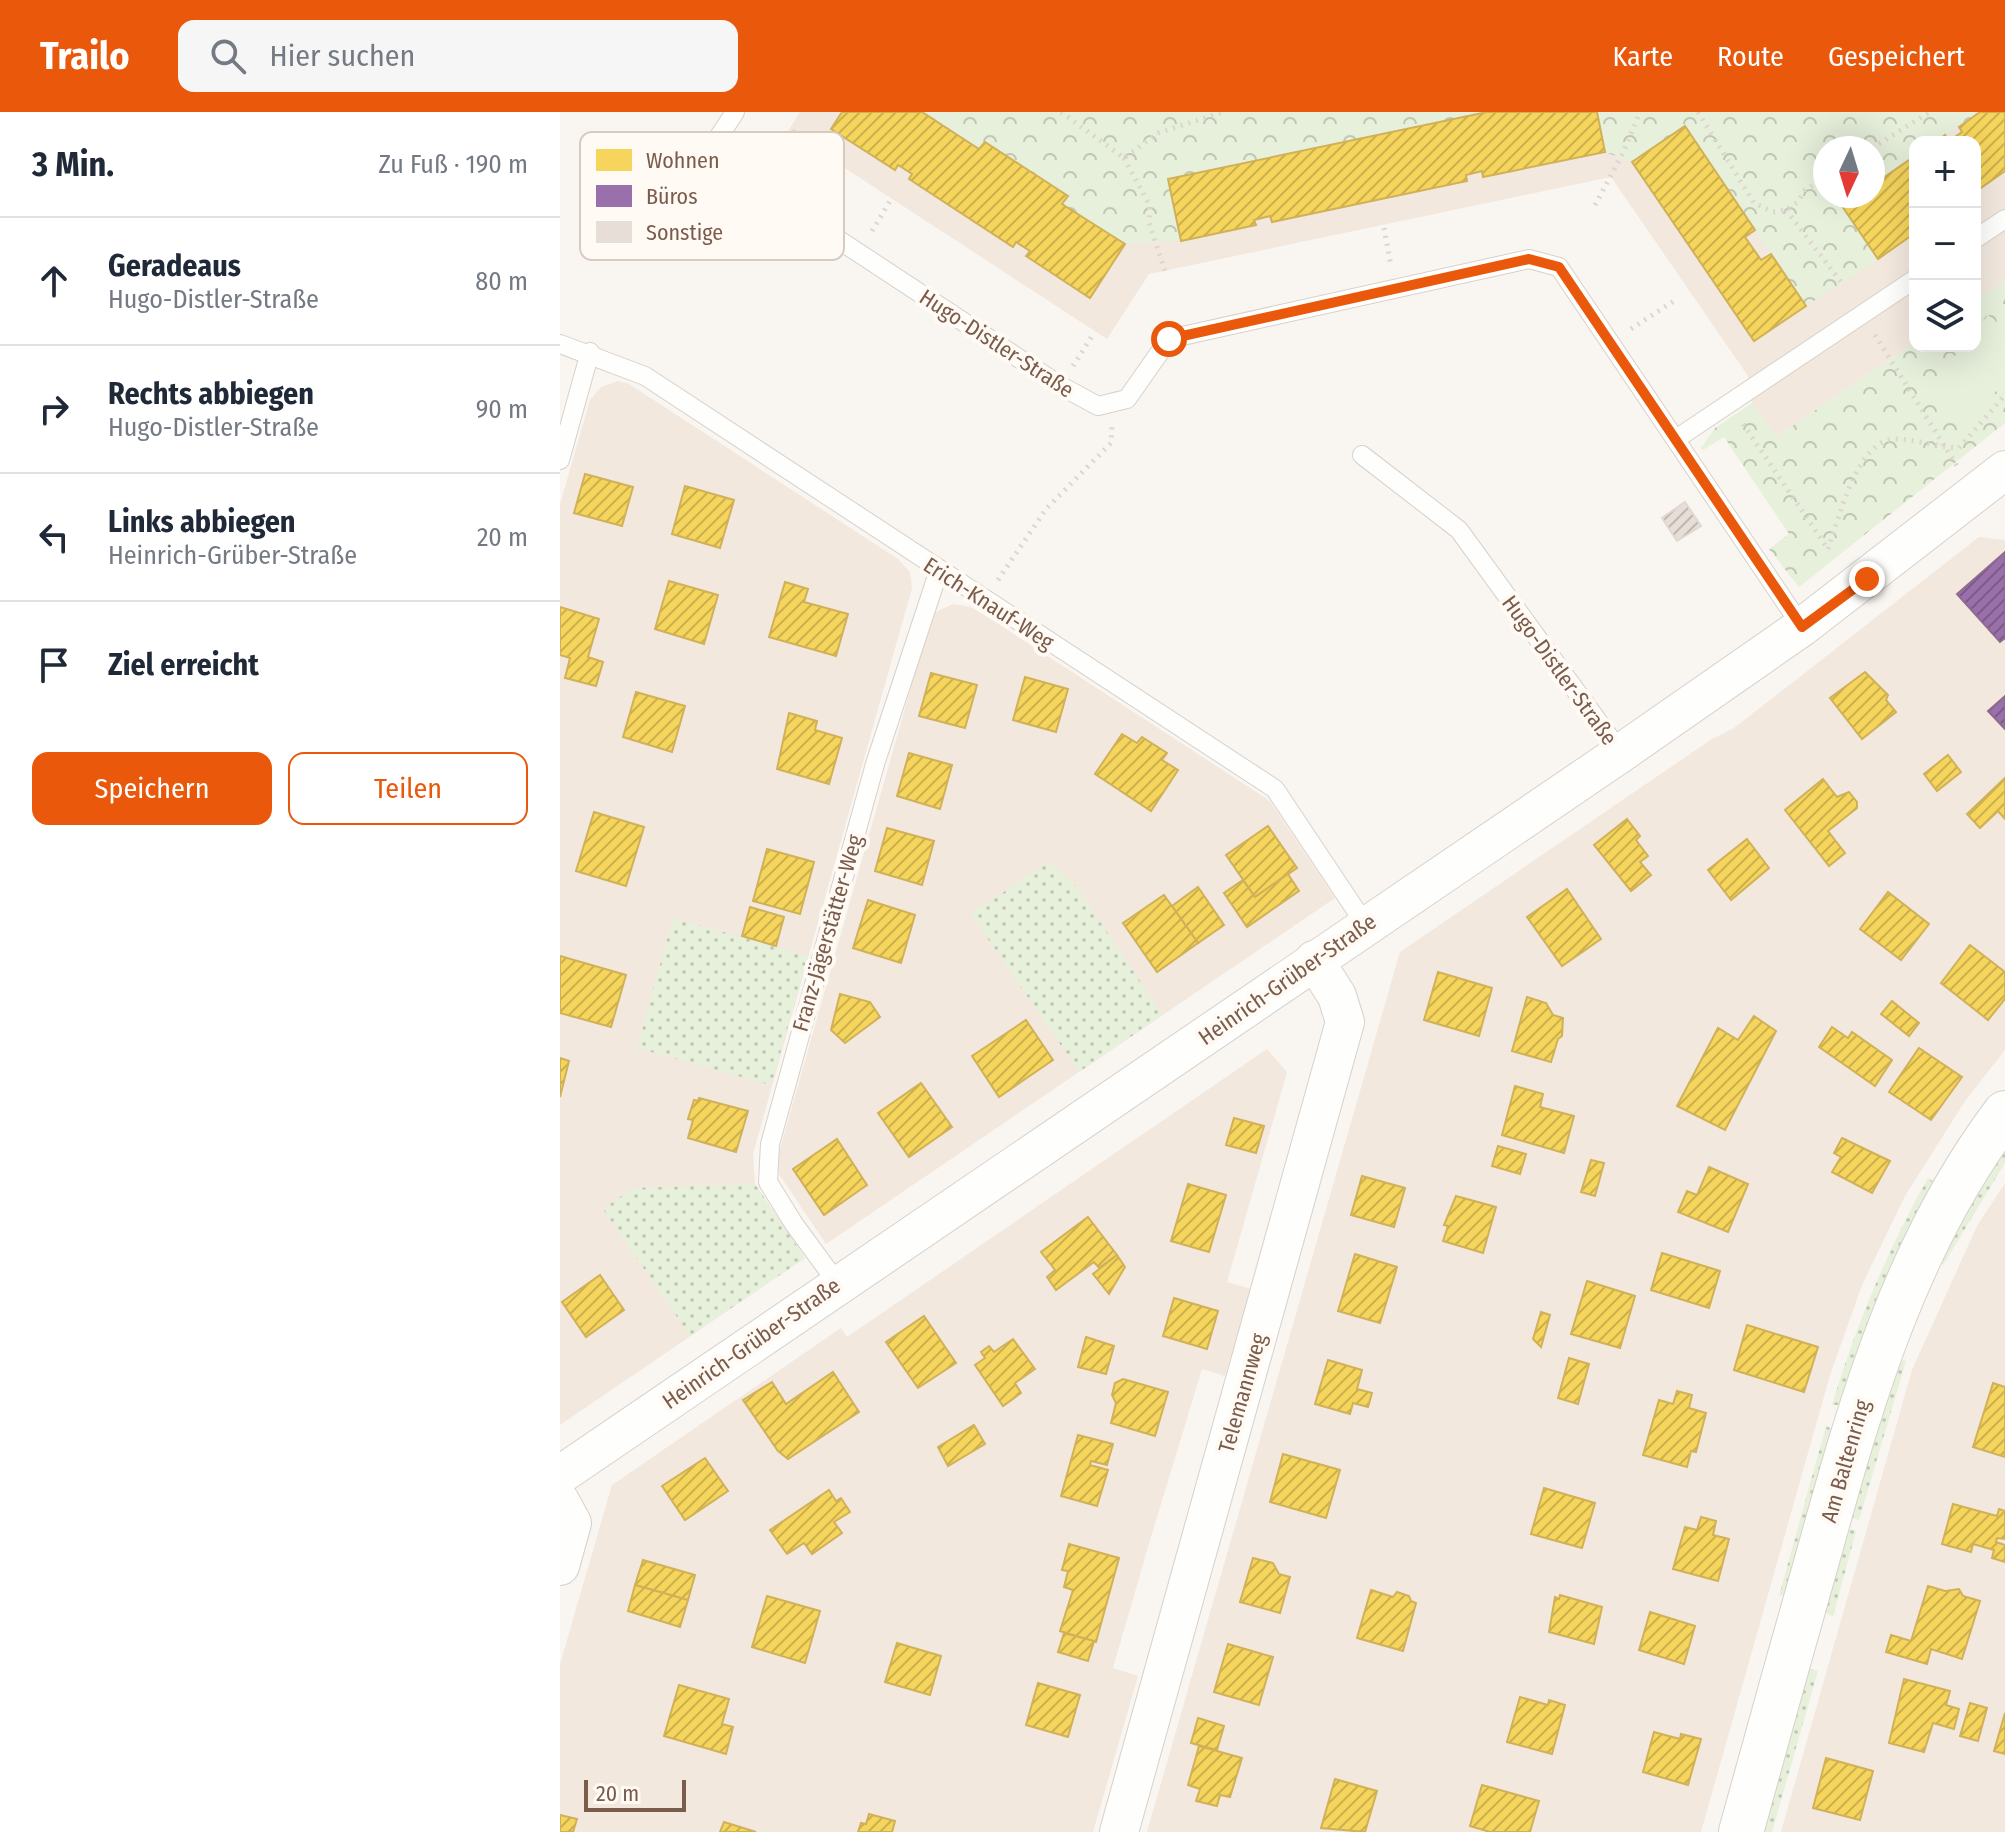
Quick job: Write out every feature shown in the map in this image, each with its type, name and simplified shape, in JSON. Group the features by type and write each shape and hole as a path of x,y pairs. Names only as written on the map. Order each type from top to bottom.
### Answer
{"street":[{"name":"Heinrich-Grüber-Straße","path":"560,1475 1365,924 1621,753 1802,627 2005,470"},
{"name":"Telemannweg","path":"1119,1832 1345,1022 1337,996 1314,960"},
{"name":"Am Baltenring","path":"1741,1832 1840,1476 1889,1321 1957,1187 2005,1113"},
{"path":"560,1501 572,1523 560,1566"}],"lane":[{"name":"Hugo-Distler-Straße","path":"722,132 735,112"},
{"path":"1981,235 2005,219"},
{"name":"Hugo-Distler-Straße","path":"844,245 1061,386 1098,406 1114,402"},
{"path":"1114,402 1127,399 1169,339 1529,259 1559,267 1802,627"},
{"path":"1676,439 1914,280"},
{"name":"Erich-Knauf-Weg","path":"560,344 590,352 645,376 1275,789 1365,924"},
{"path":"560,460 590,352"},
{"name":"Hugo-Distler-Straße","path":"1362,455 1459,530 1621,753"},
{"name":"Franz-Jägerstätter-Weg","path":"838,1284 768,1182 770,1144 875,764 939,570"}],"path":[{"path":"1061,112 1124,158 1150,206 1149,223 1166,274"},
{"path":"1204,118 1208,112"},
{"path":"1124,158 1158,133 1223,112"},
{"path":"1595,205 1623,153 1640,112"},
{"path":"1698,112 1754,203 1773,212 1786,210 1813,185"},
{"path":"1885,140 1930,112"},
{"path":"857,253 890,201"},
{"path":"1786,210 1841,282"},
{"path":"1384,228 1396,289"},
{"path":"1612,342 1674,301"},
{"path":"1863,315 1975,494"},
{"path":"1061,386 1094,333"},
{"path":"1729,404 1828,549 1859,466 1874,447 1893,438 1959,448 2005,395"},
{"path":"984,600 1046,509 1111,443 1114,402"}],"shaded area":[{"path":"800,112 2005,112 2005,281 1981,297 1981,136 1909,136 1909,346 1776,437 1752,403 1748,376 1611,177 1149,274 1107,339 844,168 844,132 788,131"},
{"path":"618,381 629,384 898,559 910,572 912,588 753,1154 755,1184 805,1258 560,1425 560,504 590,400 601,387"},
{"path":"1979,537 2005,540 2005,1050 1965,1101 1905,1196 1862,1285 1830,1375 1701,1832 1147,1832 1400,952 1712,739 1734,728"},
{"path":"953,604 971,607 997,623 1270,801 1335,898 826,1244 779,1174 778,1156 930,620 936,612"},
{"path":"1267,1049 1287,1072 1227,1282 1251,1289 1225,1376 1202,1369 1148,1547 1113,1668 1138,1676 1093,1832 560,1832 560,1664 612,1485 841,1328 847,1337"},
{"path":"2005,1183 2005,1832 1781,1832 1912,1370 1977,1226"}],"green space":[{"path":"922,112 1487,112 1169,179 1181,241 1125,244 1062,204 1067,196 985,142 979,149"},
{"path":"1597,112 1979,112 1944,136 1909,136 1909,160 1885,177 1885,136 1813,136 1813,208 1843,208 1878,259 1806,306 1685,127 1632,162 1605,152"},
{"path":"2005,281 2005,423 1799,587 1769,549 1789,534 1724,437 1703,450 1701,448 1715,428 1752,403 1776,437 1909,346 1909,352 1981,352 1981,297"},
{"path":"1988,315 2000,325 2005,320 2005,380 1972,421 1930,386 1958,352 1981,352 1981,324"},
{"path":"1050,861 1076,886 1163,1015 1079,1072 971,914"},
{"path":"673,918 808,956 773,1079 767,1084 637,1048"},
{"path":"2005,1139 2005,1163 1943,1265 1936,1255"},
{"path":"1928,1178 1934,1182 1846,1405 1832,1405 1874,1289"},
{"path":"755,1184 805,1258 690,1336 603,1209 633,1188"},
{"path":"1892,1357 1906,1361 1859,1520 1845,1516"},
{"path":"1826,1426 1838,1432 1794,1591 1779,1596"},
{"path":"1842,1527 1856,1531 1833,1617 1819,1608"},
{"path":"1803,1667 1818,1671 1772,1832 1757,1832"}],"building: Wohnen":[{"path":"842,112 922,112 979,149 985,142 1068,196 1062,204 1125,244 1090,298 1026,256 1030,251 1016,242 1013,247 909,179 912,174 898,165 895,170 844,137 844,132 831,129"},
{"path":"1487,112 1597,112 1605,152 1483,177 1482,171 1466,175 1467,181 1272,222 1270,216 1254,220 1256,225 1181,241 1168,179"},
{"path":"1980,112 2005,112 2005,171 1981,188 1981,136 1956,136 1962,132 1959,127"},
{"path":"1685,126 1755,230 1745,237 1761,260 1771,254 1806,306 1754,341 1632,162"},
{"path":"1909,160 1909,237 1878,259 1843,208 1885,208 1885,177"},
{"path":"585,474 633,487 622,526 574,513"},
{"path":"685,486 734,500 720,548 672,534"},
{"path":"669,581 718,595 704,644 655,629"},
{"path":"785,582 808,589 804,602 848,614 836,656 769,637"},
{"path":"560,607 599,619 588,657 603,662 596,686 565,678 570,658 560,655"},
{"path":"1865,672 1888,695 1886,700 1896,712 1862,739 1830,698"},
{"path":"931,673 977,685 965,728 919,716"},
{"path":"1025,677 1068,689 1056,732 1013,720"},
{"path":"636,692 685,706 672,752 623,737"},
{"path":"789,713 817,721 815,730 842,738 829,784 777,769"},
{"path":"1122,734 1137,743 1142,737 1167,753 1162,760 1178,770 1151,811 1095,774"},
{"path":"909,753 952,765 940,809 897,796"},
{"path":"1948,755 1961,772 1937,791 1924,774"},
{"path":"2005,778 2005,819 1998,811 1980,828 1967,814"},
{"path":"1823,779 1837,797 1849,792 1857,802 1857,808 1828,831 1845,853 1829,866 1785,810"},
{"path":"594,812 644,827 626,886 576,871"},
{"path":"1627,819 1640,836 1636,840 1648,856 1640,862 1651,875 1631,891 1594,845"},
{"path":"1268,826 1297,868 1255,897 1226,855"},
{"path":"887,828 934,841 922,885 875,871"},
{"path":"1747,839 1769,868 1731,900 1708,870"},
{"path":"767,849 814,862 800,914 753,901"},
{"path":"1288,874 1299,891 1247,927 1224,893 1243,880 1255,897"},
{"path":"1198,887 1224,925 1198,943 1172,906"},
{"path":"1567,889 1601,939 1562,966 1527,917"},
{"path":"1888,892 1929,924 1901,960 1860,929"},
{"path":"1164,895 1198,943 1157,972 1123,923"},
{"path":"868,900 915,915 901,963 853,948"},
{"path":"750,907 784,917 776,946 742,936"},
{"path":"1970,945 2005,972 2005,999 1988,1020 1941,983"},
{"path":"560,956 626,975 611,1027 560,1013"},
{"path":"1438,972 1492,988 1479,1036 1424,1020"},
{"path":"840,994 870,1002 880,1017 845,1043 831,1030"},
{"path":"1527,997 1546,1003 1553,1015 1563,1018 1562,1036 1558,1039 1551,1062 1512,1051"},
{"path":"1892,1001 1919,1023 1909,1036 1881,1014"},
{"path":"1754,1016 1776,1031 1725,1130 1677,1106 1718,1028 1738,1040"},
{"path":"1026,1020 1053,1060 999,1097 972,1056"},
{"path":"1832,1027 1848,1038 1852,1032 1892,1060 1875,1086 1819,1047"},
{"path":"1919,1048 1962,1077 1931,1120 1889,1092"},
{"path":"560,1058 569,1061 560,1097"},
{"path":"921,1083 952,1127 909,1157 878,1113"},
{"path":"1515,1086 1543,1094 1540,1107 1574,1116 1564,1153 1502,1135"},
{"path":"699,1098 748,1111 736,1152 688,1138 693,1120 688,1119 694,1100 698,1101"},
{"path":"1234,1118 1264,1126 1256,1153 1226,1145"},
{"path":"1842,1138 1890,1161 1872,1193 1832,1172 1841,1157 1834,1153"},
{"path":"837,1139 867,1185 824,1215 793,1169"},
{"path":"1498,1146 1526,1154 1520,1174 1492,1166"},
{"path":"1591,1160 1604,1163 1595,1196 1581,1192"},
{"path":"1709,1167 1748,1184 1728,1232 1678,1212 1687,1191 1697,1195"},
{"path":"1362,1176 1405,1188 1394,1227 1351,1215"},
{"path":"1188,1184 1226,1195 1209,1252 1171,1241"},
{"path":"1456,1196 1496,1207 1483,1253 1443,1241 1448,1226 1444,1225"},
{"path":"1088,1217 1117,1255 1099,1268 1094,1262 1056,1290 1047,1277 1055,1270 1041,1252"},
{"path":"1662,1253 1720,1271 1709,1308 1651,1290"},
{"path":"1355,1254 1397,1267 1380,1323 1338,1311"},
{"path":"1117,1255 1125,1267 1109,1294 1093,1274"},
{"path":"600,1275 624,1310 586,1337 562,1302"},
{"path":"1587,1281 1635,1296 1620,1348 1571,1334"},
{"path":"1174,1298 1218,1311 1207,1349 1163,1336"},
{"path":"1541,1312 1550,1315 1541,1347 1533,1339"},
{"path":"924,1316 956,1363 918,1388 886,1342"},
{"path":"1747,1325 1818,1347 1804,1392 1734,1370"},
{"path":"1086,1337 1114,1346 1106,1374 1078,1367"},
{"path":"1013,1339 1035,1369 1015,1383 1021,1393 1003,1406 975,1365 985,1358 981,1352 989,1346 994,1352"},
{"path":"1569,1358 1589,1364 1578,1404 1558,1398"},
{"path":"1328,1360 1362,1370 1357,1389 1372,1393 1368,1407 1353,1403 1350,1414 1315,1404"},
{"path":"833,1372 859,1412 788,1459 778,1451 743,1400 772,1382 786,1404"},
{"path":"1123,1379 1168,1392 1155,1436 1111,1423 1116,1403 1112,1395 1115,1383"},
{"path":"1993,1383 2005,1387 2005,1457 1973,1447"},
{"path":"1677,1391 1692,1395 1689,1408 1706,1413 1696,1452 1691,1451 1687,1467 1643,1455 1659,1400 1673,1404"},
{"path":"974,1425 985,1444 948,1466 938,1447"},
{"path":"1078,1435 1113,1444 1107,1465 1091,1461 1090,1465 1108,1470 1097,1506 1061,1496"},
{"path":"1283,1454 1340,1470 1326,1518 1270,1502"},
{"path":"705,1458 728,1491 685,1520 662,1486"},
{"path":"1544,1488 1595,1503 1582,1548 1531,1534"},
{"path":"829,1490 836,1501 841,1498 850,1512 834,1522 842,1533 812,1554 804,1543 787,1554 770,1530"},
{"path":"1953,1504 1997,1516 1999,1509 2005,1511 2005,1539 1997,1538 1996,1542 2005,1545 2005,1562 1992,1558 1994,1550 1973,1544 1971,1552 1942,1544"},
{"path":"1701,1517 1716,1521 1713,1535 1729,1539 1718,1581 1673,1569 1685,1527 1697,1530"},
{"path":"1069,1544 1119,1558 1096,1642 1060,1631 1073,1590 1064,1587 1068,1571 1062,1570"},
{"path":"1253,1558 1273,1563 1279,1574 1290,1577 1280,1613 1240,1602"},
{"path":"643,1560 695,1575 688,1600 635,1585"},
{"path":"635,1585 688,1600 680,1627 628,1611"},
{"path":"1928,1586 1945,1591 1959,1589 1963,1596 1980,1601 1962,1659 1931,1649 1927,1664 1886,1652 1891,1635 1911,1641"},
{"path":"1371,1590 1393,1597 1397,1592 1409,1596 1416,1603 1403,1651 1357,1638"},
{"path":"1560,1595 1602,1607 1594,1644 1549,1632 1555,1597 1559,1599"},
{"path":"767,1596 820,1611 805,1663 752,1647"},
{"path":"1650,1612 1695,1626 1684,1664 1639,1650"},
{"path":"1064,1633 1094,1641 1088,1661 1058,1652"},
{"path":"897,1643 941,1656 930,1695 885,1682"},
{"path":"1228,1644 1273,1657 1259,1705 1214,1692"},
{"path":"1904,1679 1950,1691 1946,1705 1959,1709 1954,1729 1933,1723 1924,1752 1889,1743"},
{"path":"1038,1683 1080,1695 1068,1737 1026,1725"},
{"path":"679,1685 729,1699 722,1724 733,1727 726,1754 664,1736"},
{"path":"1520,1697 1548,1705 1549,1700 1565,1705 1552,1754 1507,1742"},
{"path":"1970,1703 1987,1708 1978,1741 1960,1736"},
{"path":"2005,1713 2005,1754 1994,1751"},
{"path":"1198,1718 1224,1726 1217,1750 1191,1743"},
{"path":"1654,1732 1680,1739 1681,1734 1701,1739 1688,1785 1643,1772"},
{"path":"1199,1746 1242,1758 1230,1797 1220,1795 1217,1806 1196,1801 1200,1789 1188,1785"},
{"path":"1826,1758 1873,1771 1860,1820 1813,1808"},
{"path":"1335,1779 1377,1791 1365,1832 1321,1828"},
{"path":"1482,1785 1539,1801 1530,1832 1490,1832 1470,1826"},
{"path":"869,1814 895,1821 892,1832 858,1832 861,1823 866,1824"},
{"path":"560,1815 577,1819 573,1832 560,1832"},
{"path":"724,1822 756,1832 720,1832"}],"building: Büros":[{"path":"2005,552 2005,638 2000,642 1957,594"},
{"path":"2005,696 2005,729 1988,711"}],"building: Sonstige":[{"path":"1685,502 1701,526 1677,541 1662,518"}],"route":[{"path":"1169,339 1529,259 1559,267 1802,627 1867,579"}]}
